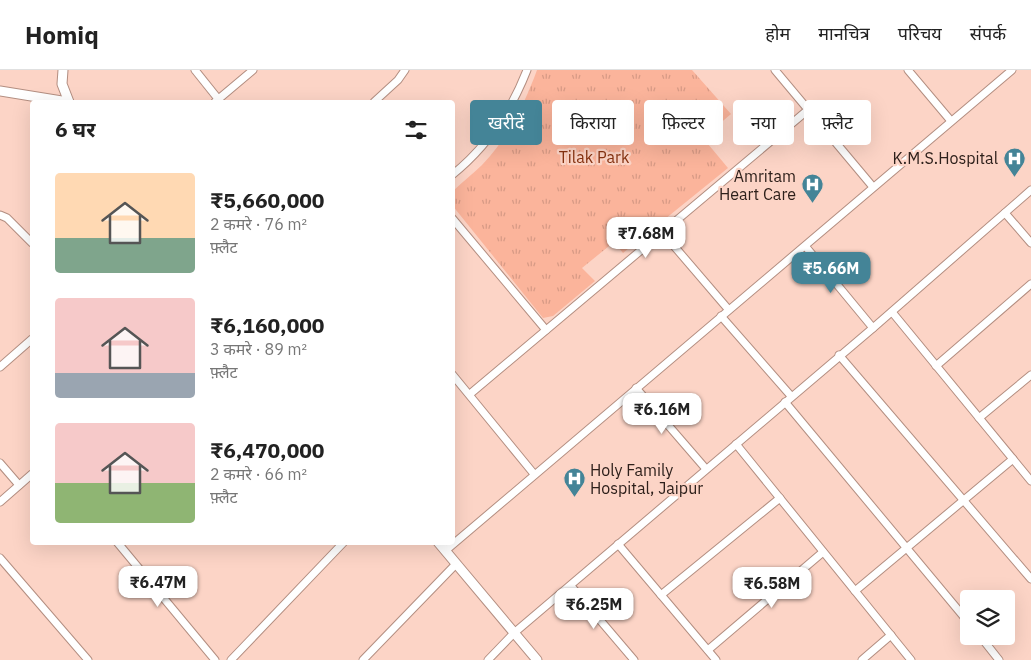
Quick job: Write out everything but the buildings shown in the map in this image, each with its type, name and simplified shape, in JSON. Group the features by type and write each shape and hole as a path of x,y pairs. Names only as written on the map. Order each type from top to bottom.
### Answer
{"street":[{"path":"63,70 62,84 68,100"},
{"path":"195,70 216,100"},
{"path":"218,100 253,70"},
{"path":"376,100 405,70"},
{"path":"455,172 471,159 491,137 508,110 527,70"},
{"path":"775,70 804,103"},
{"path":"908,70 951,121"},
{"path":"455,542 728,310 806,247 873,187 1012,70"},
{"path":"0,91 56,100"},
{"path":"470,394 804,113"},
{"path":"839,145 873,187"},
{"path":"488,660 514,633 839,355 892,312 1031,190"},
{"path":"1005,213 1031,243"},
{"path":"0,215 7,218 30,240"},
{"path":"455,222 546,330"},
{"path":"662,232 728,310"},
{"path":"806,247 873,328"},
{"path":"936,366 1031,284"},
{"path":"892,312 1031,482"},
{"path":"721,316 907,549 960,612"},
{"path":"0,367 30,341"},
{"path":"839,355 1031,579"},
{"path":"979,418 1031,375"},
{"path":"455,377 534,474"},
{"path":"636,388 706,469"},
{"path":"736,444 911,660"},
{"path":"855,591 1012,459"},
{"path":"0,463 19,485"},
{"path":"0,502 30,476"},
{"path":"661,595 780,498"},
{"path":"618,544 716,660"},
{"path":"119,545 215,660"},
{"path":"231,660 341,545"},
{"path":"440,545 537,660"},
{"path":"445,551 452,545"},
{"path":"708,650 823,552"},
{"path":"0,558 83,658"},
{"path":"363,660 456,564"},
{"path":"571,586 634,660"},
{"path":"862,660 891,635"},
{"path":"987,645 999,660"}],"green space":[{"name":"Tilak Park","path":"537,70 692,70 719,100 644,100 644,145 709,145 728,168 623,253 614,242 582,268 595,281 553,316 543,318 455,209 455,189 482,165 498,145 542,145 542,100 525,100"},
{"name":"Tilak Park","path":"723,105 731,114 723,121"}],"place":[{"name":"K.M.S.Hospital","path":"1014,177"},
{"name":"Amritam Heart Care","path":"812,204"},
{"name":"Holy Family Hospital, Jaipur","path":"574,498"}]}
